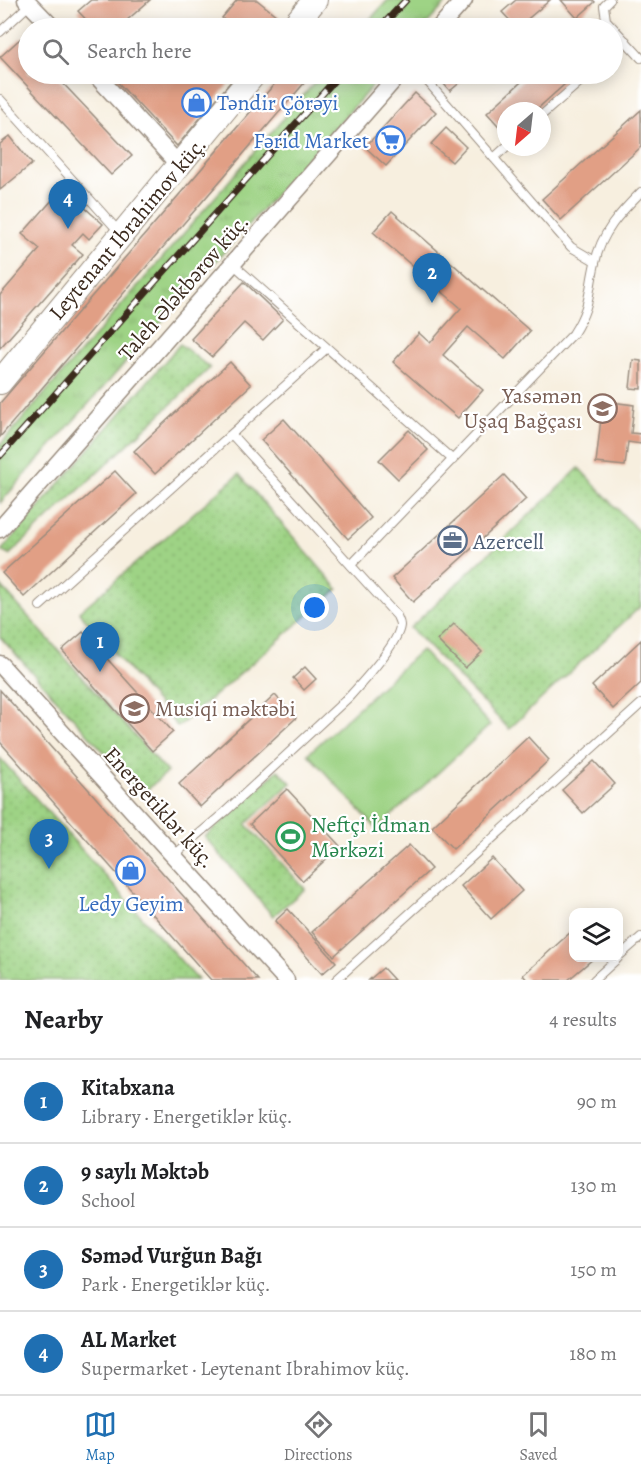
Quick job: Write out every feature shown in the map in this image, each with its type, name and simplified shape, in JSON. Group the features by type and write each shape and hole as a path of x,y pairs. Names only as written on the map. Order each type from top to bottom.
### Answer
{"street":[{"path":"300,18 315,0"},
{"path":"448,18 464,0"},
{"path":"28,2 43,18"},
{"path":"104,84 179,165"},
{"name":"Leytenant Ibrahimov küç.","path":"0,382 246,84"},
{"name":"Taleh Ələkbərov küç.","path":"0,529 390,84"},
{"name":"Energetiklər küç.","path":"0,664 286,980"}],"lane":[{"path":"606,18 604,6 610,0"},
{"path":"0,32 28,2"},
{"path":"623,38 641,58"},
{"path":"430,84 571,247 595,261"},
{"path":"551,107 578,84"},
{"path":"0,99 121,235"},
{"path":"0,114 7,107"},
{"path":"494,158 497,155"},
{"path":"351,566 573,334 590,302 595,261 615,218 641,192"},
{"path":"233,264 453,460"},
{"path":"40,606 232,436 327,348"},
{"path":"173,856 225,812 362,684 396,636 400,626 397,616 232,436"},
{"path":"336,980 641,704"},
{"path":"623,953 641,937"},
{"path":"594,980 613,962"}],"green space":[{"path":"388,0 449,0 432,18 371,18"},
{"path":"313,84 374,84 0,503 0,445"},
{"path":"180,344 210,368 9,555 1,551"},
{"path":"579,468 641,534 641,606 509,729 410,628"},
{"path":"239,474 338,589 178,727 79,612"},
{"path":"0,585 167,772 142,794 0,637"},
{"path":"421,650 490,725 377,829 308,754"},
{"path":"0,758 198,980 0,980"},
{"path":"278,770 291,783 246,824 305,889 273,916 205,837"}],"building":[{"path":"91,0 150,0 129,18 85,18 78,11"},
{"path":"237,0 257,0 280,18 222,18"},
{"path":"516,0 550,0 529,18 508,18 502,12"},
{"path":"561,0 593,0 595,2 577,18"},
{"path":"18,41 18,76 0,57"},
{"path":"25,84 64,84 132,156 111,175"},
{"path":"119,84 229,84 177,146"},
{"path":"274,84 303,84 0,437 0,403"},
{"path":"444,84 458,84 450,91"},
{"path":"519,84 565,84 545,102 499,102"},
{"path":"415,93 436,112 386,166 365,147"},
{"path":"497,104 497,124 487,113"},
{"path":"641,110 641,147 561,220 542,199"},
{"path":"446,128 466,147 452,162 431,144"},
{"path":"10,136 32,164 0,190 0,144"},
{"path":"63,188 103,224 89,239 83,233 72,245 83,254 0,348 0,295 40,249 22,234"},
{"path":"392,211 530,331 505,359 468,327 443,355 483,390 458,418 393,362 419,333 430,343 461,308 373,232"},
{"path":"244,282 283,319 263,340 244,323 212,357 191,339"},
{"path":"633,360 641,361 641,389 630,388"},
{"path":"230,362 251,385 155,474 134,451"},
{"path":"603,401 634,405 631,433 641,434 641,444 628,442 625,466 596,463"},
{"path":"284,419 371,518 348,539 261,440"},
{"path":"409,430 428,450 398,479 379,460"},
{"path":"115,471 136,494 24,597 2,573"},
{"path":"504,475 526,499 413,602 392,578"},
{"path":"454,624 482,652 465,668 437,640"},
{"path":"83,632 173,732 152,751 62,650"},
{"path":"641,640 641,683 613,709 592,686"},
{"path":"305,667 316,679 304,690 293,678"},
{"path":"0,690 258,980 211,980 0,742"},
{"path":"275,695 296,718 200,807 179,784"},
{"path":"528,737 549,760 453,849 432,827"},
{"path":"594,761 615,784 583,813 562,790"},
{"path":"287,789 340,846 303,881 250,824"},
{"path":"409,845 431,869 334,956 312,932"},
{"path":"492,858 522,891 491,919 461,886"},
{"path":"288,909 336,962 322,974 275,921"},
{"path":"569,934 569,962 589,962 568,980 527,980 523,975"},
{"path":"383,968 394,980 369,980"}],"railway":[{"path":"389,18 406,0"},
{"path":"0,456 331,84"}],"place":[{"name":"Təndir Çörəyi","path":"196,102"},
{"name":"Fərid Market","path":"390,140"},
{"name":"AL Market","path":"68,229"},
{"name":"9 saylı Məktəb","path":"432,303"},
{"name":"Yasəmən Uşaq Bağçası","path":"603,408"},
{"name":"Azercell","path":"452,541"},
{"name":"Kitabxana","path":"100,672"},
{"name":"Musiqi məktəbi","path":"134,708"},
{"name":"Neftçi İdman Mərkəzi","path":"290,837"},
{"name":"Səməd Vurğun Bağı","path":"49,869"},
{"name":"Ledy Geyim","path":"131,871"}]}
